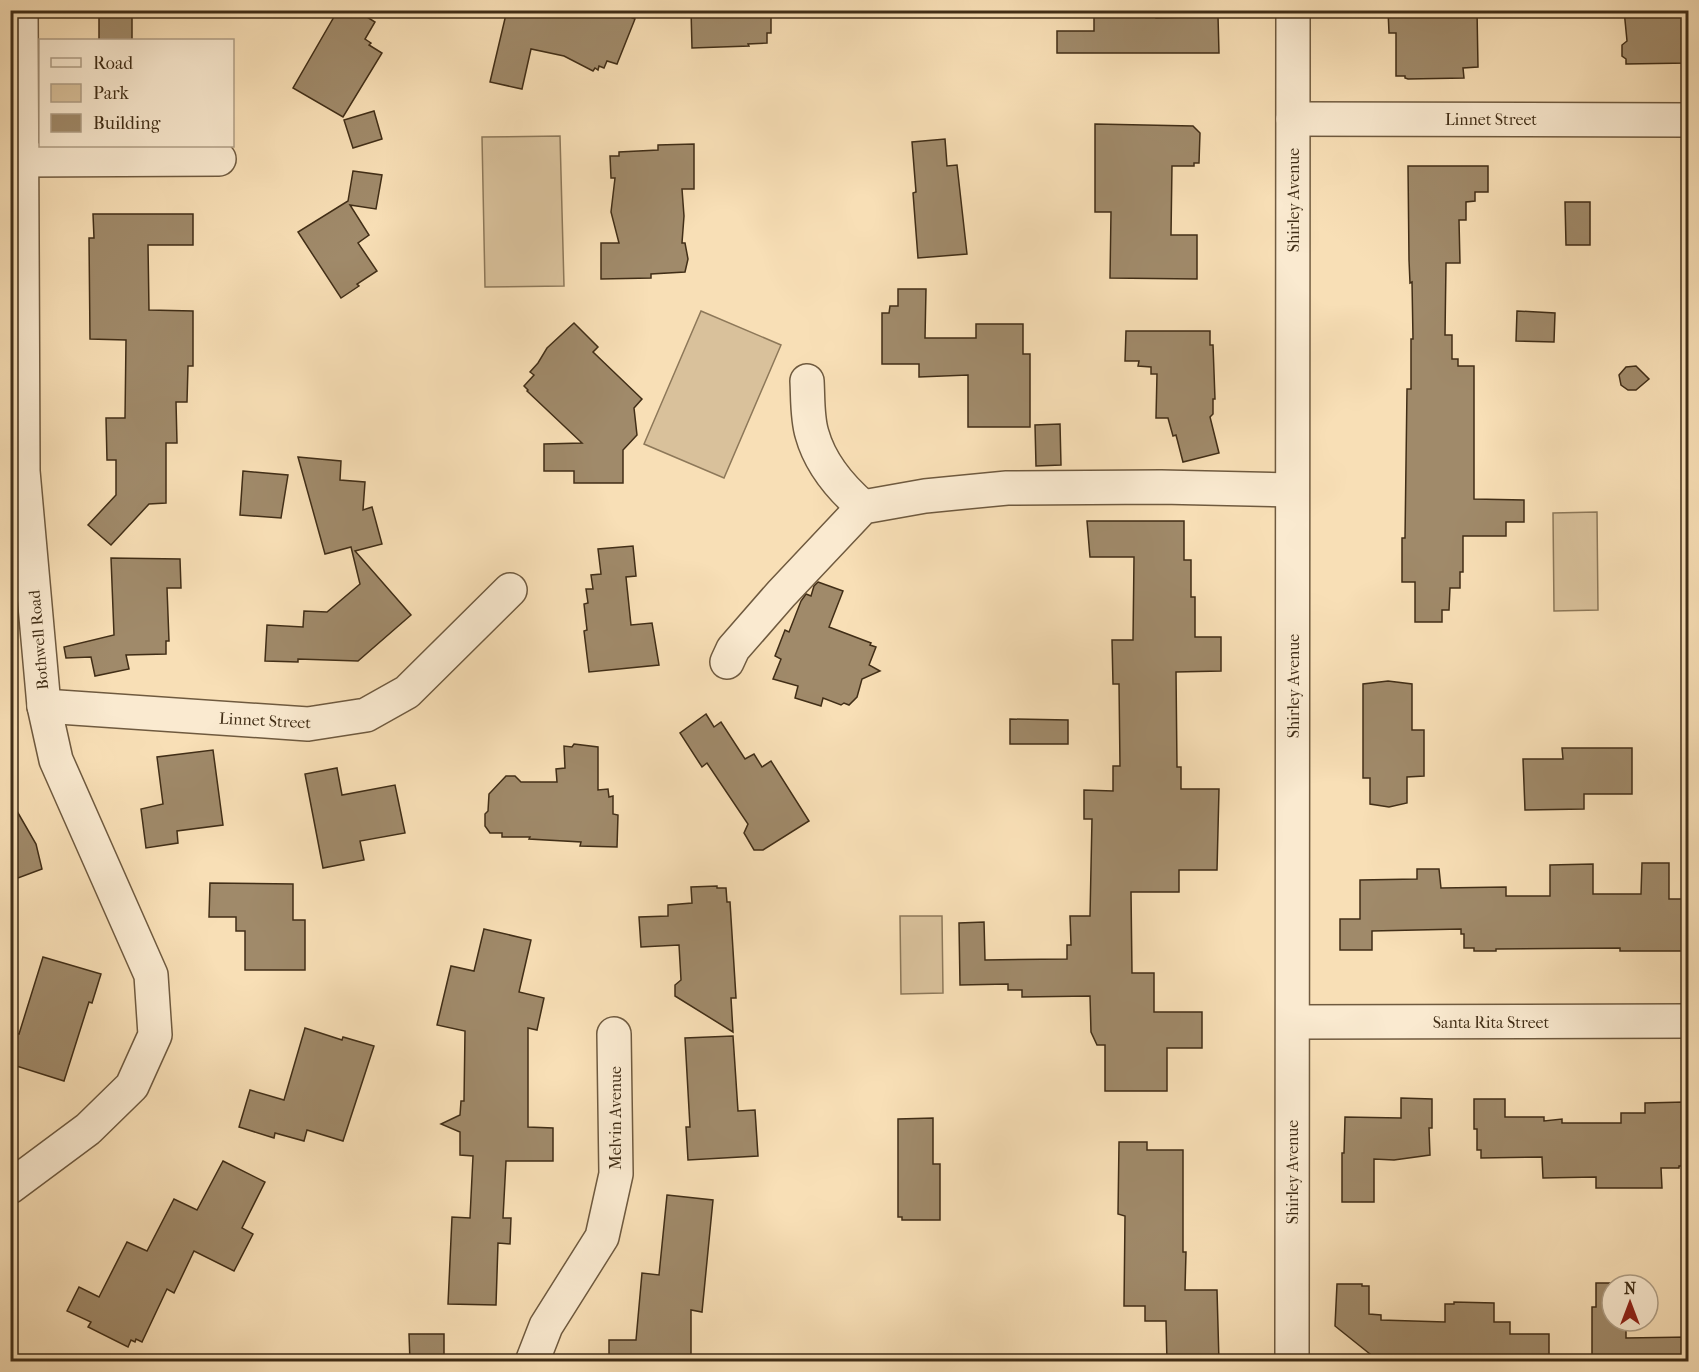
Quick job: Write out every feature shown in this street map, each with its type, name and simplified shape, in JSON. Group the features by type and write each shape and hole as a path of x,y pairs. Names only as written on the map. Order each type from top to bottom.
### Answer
{"street":[{"name":"Bothwell Road","path":"10,1186 88,1129 132,1086 155,1035 151,975 56,760 44,706 23,471 21,10"},
{"name":"Shirley Avenue","path":"1292,1362 1293,10"},
{"name":"Linnet Street","path":"1293,119 1689,120"},
{"path":"22,160 219,159"},
{"path":"807,381 812,434 826,464 843,490 863,507"},
{"path":"726,662 733,649 781,594 863,507 926,496 1007,488 1292,490"},
{"name":"Linnet Street","path":"44,706 308,724 366,715 407,692 510,590"},
{"name":"Santa Rita Street","path":"1293,1022 1689,1021"},
{"name":"Melvin Avenue","path":"532,1362 546,1326 602,1237 616,1174 614,1034"}],"green space":[{"path":"560,136 564,286 485,287 482,137"},
{"path":"701,311 781,345 724,478 644,444"},
{"path":"1597,512 1598,610 1554,611 1553,513"},
{"path":"900,916 942,916 943,993 901,994"}],"building":[{"path":"99,10 132,10 132,39 99,39"},
{"path":"338,10 356,10 375,22 365,39 371,43 369,45 382,53 343,117 293,88"},
{"path":"507,10 614,10 635,19 617,64 607,61 604,68 599,66 598,70 595,68 593,71 564,56 531,49 522,89 490,82"},
{"path":"691,10 771,10 771,33 767,33 767,43 692,48"},
{"path":"1094,10 1156,10 1156,18 1218,16 1219,53 1057,53 1057,31 1094,31"},
{"path":"1388,10 1477,10 1478,67 1463,68 1464,78 1408,79 1405,76 1396,76 1396,33 1389,33"},
{"path":"1624,10 1689,10 1689,63 1626,64 1626,59 1622,56 1622,45 1627,41"},
{"path":"374,111 382,139 353,148 344,120"},
{"path":"1095,124 1193,126 1200,133 1199,163 1194,163 1194,166 1172,166 1171,235 1197,235 1197,279 1110,278 1111,212 1095,212"},
{"path":"945,139 947,166 957,165 967,254 918,258 912,142"},
{"path":"694,144 694,189 682,189 684,216 682,243 685,243 688,259 685,272 651,274 651,278 601,279 601,243 619,243 611,212 615,178 611,178 610,156 619,156 619,152 658,150 658,145"},
{"path":"1408,166 1488,166 1488,192 1475,192 1475,201 1466,202 1466,220 1459,220 1460,263 1446,263 1445,335 1452,335 1452,359 1458,359 1458,366 1474,366 1474,499 1524,500 1524,522 1506,522 1506,536 1463,536 1463,572 1460,572 1460,588 1450,588 1449,610 1442,610 1442,622 1415,622 1415,582 1402,582 1402,538 1405,538 1407,389 1411,389 1411,339 1413,339"},
{"path":"353,171 382,175 376,209 350,205 369,235 358,243 377,271 341,298 298,232 348,201"},
{"path":"1565,202 1590,202 1590,245 1566,245"},
{"path":"93,214 193,214 193,245 148,245 149,310 193,311 193,366 188,366 187,402 176,402 177,443 166,443 166,503 149,504 111,545 88,525 116,495 116,460 107,460 106,418 125,418 126,340 90,339 89,238 94,238"},
{"path":"898,289 926,289 925,338 976,338 976,324 1023,324 1023,354 1030,354 1030,427 968,427 968,375 919,377 919,364 882,364 882,313 889,313 890,306 898,306"},
{"path":"1517,311 1555,313 1554,342 1516,341"},
{"path":"574,323 598,347 593,352 642,399 634,408 637,435 623,450 623,483 574,483 574,471 544,471 544,444 582,443 524,386 534,375 530,372 547,348"},
{"path":"1126,331 1210,331 1210,345 1213,345 1215,399 1213,399 1213,414 1210,417 1219,453 1183,462 1176,435 1173,436 1168,418 1156,418 1157,374 1151,374 1151,367 1138,366 1139,361 1125,361"},
{"path":"1636,366 1649,379 1636,390 1628,390 1621,385 1619,375 1626,367"},
{"path":"1060,424 1061,465 1036,466 1035,425"},
{"path":"298,457 341,461 340,480 365,482 363,510 372,507 382,544 355,551 411,615 358,661 298,659 298,662 265,661 267,625 303,627 304,611 327,612 360,584 351,547 325,554"},
{"path":"243,471 288,475 281,518 240,515"},
{"path":"1087,521 1184,521 1184,560 1191,560 1191,597 1195,597 1195,637 1221,637 1221,671 1176,672 1177,767 1181,767 1181,789 1219,789 1217,870 1179,870 1179,892 1131,892 1132,973 1154,973 1154,1012 1202,1012 1202,1048 1167,1048 1167,1091 1105,1091 1105,1045 1097,1045 1091,1032 1090,996 1022,997 1022,990 1008,990 1008,984 960,985 959,923 984,922 985,960 1067,959 1067,945 1071,945 1070,916 1090,916 1092,819 1084,819 1084,790 1113,791 1113,766 1120,766 1119,684 1113,684 1112,640 1133,640 1134,557 1090,557"},
{"path":"633,546 636,576 626,577 631,625 652,623 659,665 589,672 584,631 587,630 584,604 588,603 586,589 593,589 591,575 601,574 598,549"},
{"path":"111,558 180,559 181,588 167,588 169,641 166,641 166,654 126,655 129,669 95,676 91,657 66,658 64,647 114,635"},
{"path":"818,582 843,591 829,627 876,647 869,665 880,671 862,679 857,697 849,705 844,703 841,705 823,698 821,706 795,698 798,686 773,679 781,659 775,656 785,630 789,632 801,601 806,594 811,596"},
{"path":"1388,681 1412,684 1412,730 1424,730 1424,776 1407,777 1407,803 1389,807 1370,804 1370,778 1363,778 1363,684"},
{"path":"706,714 714,727 721,722 745,759 754,754 762,767 771,761 809,821 763,850 754,850 744,833 748,824 707,763 702,767 680,733"},
{"path":"1010,719 1068,720 1068,744 1010,744"},
{"path":"574,744 598,747 598,790 608,789 609,797 613,796 613,814 618,815 617,847 580,846 581,842 502,837 502,833 490,833 485,826 489,794 506,776 515,776 521,782 557,782 556,769 565,768 564,746 572,747"},
{"path":"1562,748 1632,748 1632,794 1584,794 1584,809 1525,810 1523,759 1563,759"},
{"path":"213,750 223,825 177,831 178,843 146,848 141,809 163,804 157,757"},
{"path":"337,768 342,795 395,785 405,833 360,841 364,860 323,868 305,774"},
{"path":"10,799 36,844 42,869 10,881"},
{"path":"1642,863 1669,863 1669,899 1689,899 1689,951 1620,951 1620,948 1474,951 1474,948 1464,948 1464,934 1461,934 1461,929 1372,931 1372,950 1340,950 1340,919 1360,919 1360,880 1417,879 1417,869 1439,869 1441,888 1506,887 1506,896 1550,896 1550,865 1593,864 1593,894 1641,894"},
{"path":"210,883 293,884 293,920 305,920 305,970 245,970 245,931 236,931 236,917 209,917"},
{"path":"717,886 717,888 726,888 727,902 730,902 736,998 731,998 733,1032 675,996 675,985 681,980 679,945 641,947 639,917 668,916 668,905 692,903 691,887"},
{"path":"484,929 531,940 519,992 544,998 537,1030 528,1028 528,1127 553,1128 553,1161 506,1161 503,1218 511,1218 510,1244 498,1243 496,1305 448,1304 452,1217 470,1218 473,1156 460,1155 460,1132 441,1124 460,1115 461,1101 464,1101 465,1031 437,1025 451,966 474,971"},
{"path":"43,957 101,974 92,1003 89,1002 64,1081 10,1064 10,1050 16,1033 19,1034"},
{"path":"305,1028 342,1040 343,1037 374,1046 343,1141 307,1130 304,1141 275,1133 274,1138 239,1127 250,1090 284,1100"},
{"path":"733,1036 738,1111 755,1110 758,1156 688,1160 686,1127 690,1127 685,1038"},
{"path":"1401,1098 1432,1099 1432,1128 1429,1128 1430,1155 1394,1160 1374,1159 1374,1202 1342,1202 1345,1117 1401,1118"},
{"path":"1474,1099 1505,1099 1505,1117 1544,1117 1544,1121 1562,1119 1562,1123 1621,1123 1621,1113 1645,1113 1645,1103 1685,1102 1685,1106 1689,1106 1689,1162 1685,1162 1685,1166 1679,1166 1679,1168 1661,1168 1662,1188 1596,1188 1596,1177 1543,1178 1542,1157 1481,1158 1481,1150 1477,1150 1477,1129 1474,1129"},
{"path":"933,1118 933,1164 940,1164 940,1220 902,1220 902,1217 898,1217 898,1119"},
{"path":"1119,1142 1147,1142 1147,1150 1183,1150 1185,1290 1217,1290 1219,1362 1167,1362 1166,1321 1145,1321 1145,1306 1124,1306 1125,1216 1118,1214"},
{"path":"223,1161 265,1182 242,1228 253,1234 234,1271 194,1251 174,1293 167,1289 142,1342 136,1339 135,1342 131,1340 128,1347 88,1327 91,1322 67,1311 79,1287 99,1297 127,1242 147,1251 174,1199 197,1210"},
{"path":"667,1195 713,1200 702,1312 691,1310 691,1362 609,1362 609,1340 636,1340 642,1273 659,1275"},
{"path":"1596,1283 1600,1283 1600,1333 1626,1333 1626,1338 1689,1337 1689,1362 1592,1362 1592,1307 1596,1307"},
{"path":"1337,1284 1369,1286 1369,1314 1381,1315 1381,1320 1445,1322 1445,1304 1454,1304 1454,1302 1494,1303 1494,1322 1510,1322 1510,1334 1549,1334 1549,1362 1380,1362 1335,1326"},
{"path":"409,1334 444,1334 444,1362 410,1362"}]}
